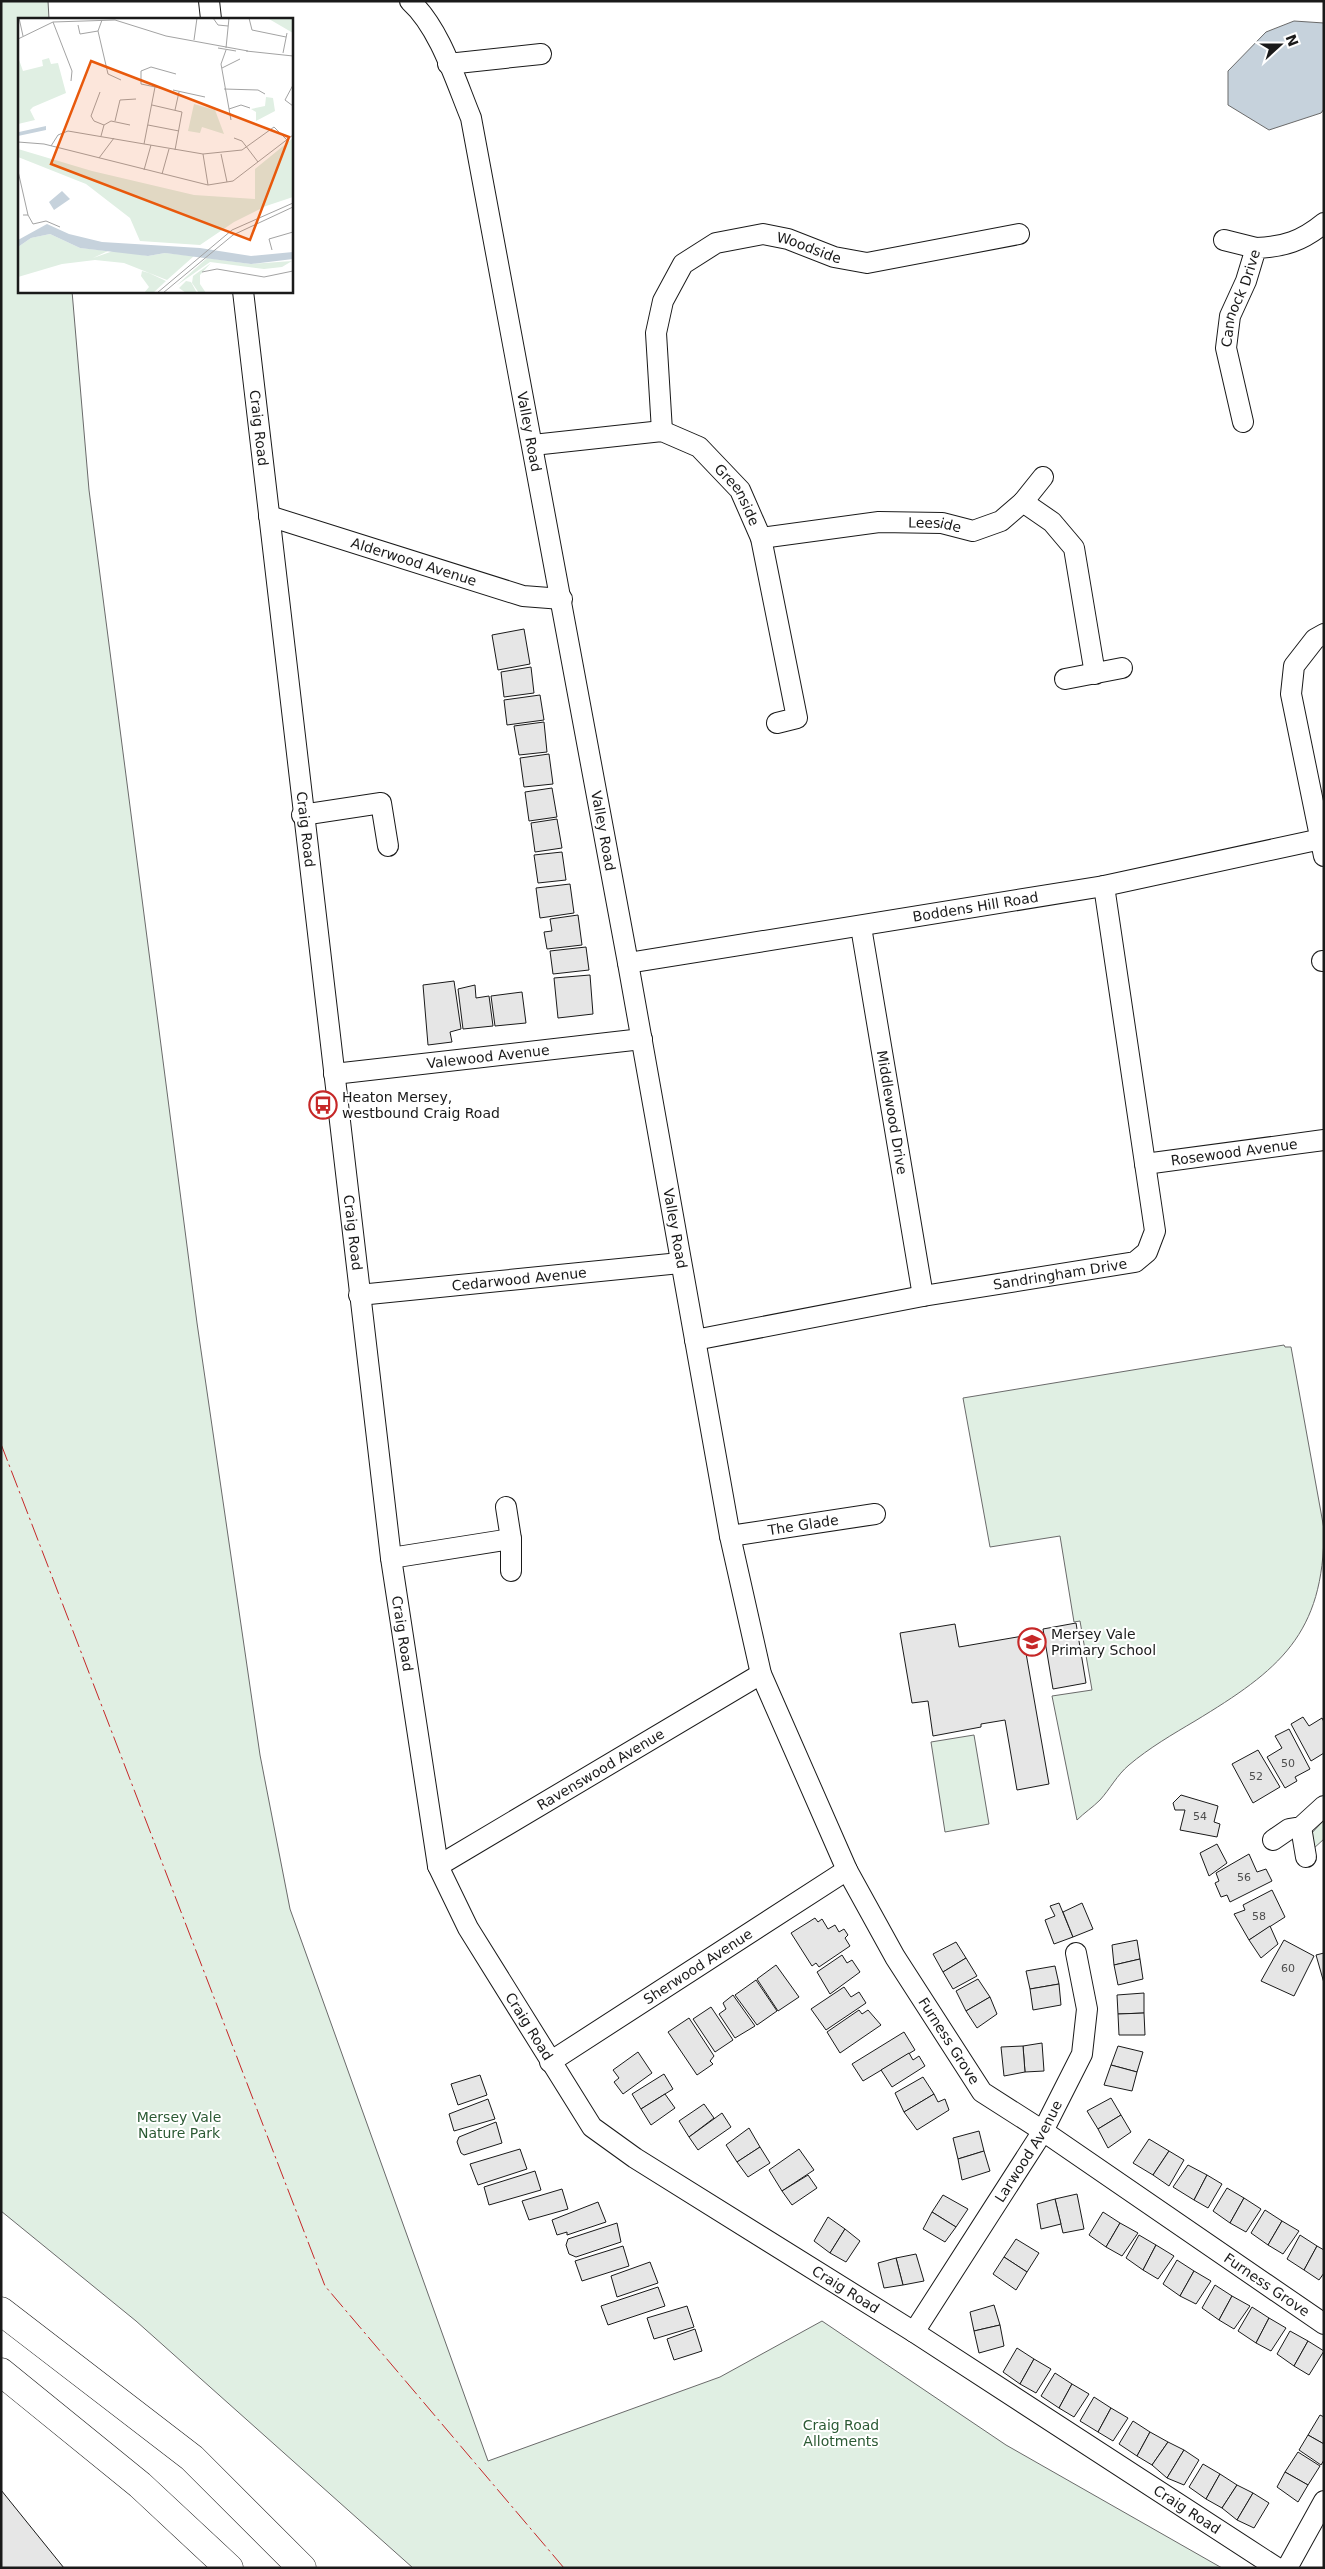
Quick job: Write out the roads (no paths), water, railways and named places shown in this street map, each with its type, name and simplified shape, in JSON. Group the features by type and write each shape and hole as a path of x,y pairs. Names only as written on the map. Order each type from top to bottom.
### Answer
{"highway":[{"path":"1,2311 192,2458 302,2568"},
{"path":"1,2372 140,2485 229,2568"}],"street":[{"path":"209,1 211,18"},
{"name":"Valley Road","path":"410,1 417,8 443,50 471,118 562,598 730,1536 761,1674"},
{"path":"448,64 541,54"},
{"name":"Cannock Drive","path":"1243,422 1226,348 1230,316 1246,281 1256,248 1282,247 1313,232 1324,223"},
{"name":"Woodside","path":"662,431 656,334 663,301 684,264 716,243 763,234 788,239 834,257 867,263 1019,234"},
{"path":"1224,240 1256,248"},
{"name":"Craig Road","path":"243,292 302,815 391,1558 438,1866 468,1928 592,2127 635,2158 914,2332 1277,2568"},
{"name":"Greenside","path":"533,444 662,431 699,447 740,490 761,538 798,718 777,723"},
{"name":"Leeside","path":"761,538 879,522 942,523 973,531 1001,522 1023,502 1043,477"},
{"path":"1023,502 1052,522 1074,548 1095,674"},
{"name":"Alderwood Avenue","path":"269,516 523,596 562,598"},
{"name":"Boddens Hill Road","path":"628,963 862,927 1322,848 1292,694 1294,666 1315,639 1324,634"},
{"path":"1065,680 1122,668"},
{"path":"302,815 381,803 388,846"},
{"name":"Sandringham Drive","path":"695,1340 923,1296 1134,1262 1147,1252 1155,1231 1104,886"},
{"name":"Middlewood Drive","path":"862,927 923,1296"},
{"name":"Valewood Avenue","path":"334,1074 642,1039"},
{"name":"Rosewood Avenue","path":"1145,1164 1324,1140"},
{"name":"Cedarwood Avenue","path":"359,1294 680,1263"},
{"path":"506,1507 512,1539 511,1571"},
{"name":"The Glade","path":"730,1536 875,1514"},
{"path":"391,1558 512,1539"},
{"name":"Ravenswood Avenue","path":"438,1866 761,1674"},
{"name":"Furness Grove","path":"761,1674 847,1870 895,1958 982,2092 1043,2131 1324,2324"},
{"path":"1273,1840 1289,1829 1301,1827 1324,1806"},
{"path":"1301,1827 1306,1857"},
{"name":"Sherwood Avenue","path":"550,2062 847,1870"},
{"name":"Larwood Avenue","path":"914,2332 1043,2131 1082,2054 1087,2009 1076,1953"},
{"path":"1287,2568 1324,2501"}],"place":[{"name":"Heaton Mersey, westbound Craig Road","path":"323,1105"},
{"name":"Mersey Vale Primary School","path":"1032,1642"}],"park label":[{"name":"Mersey Vale Nature Park","path":"179,2126"},
{"name":"Craig Road Allotments","path":"841,2434"}]}
